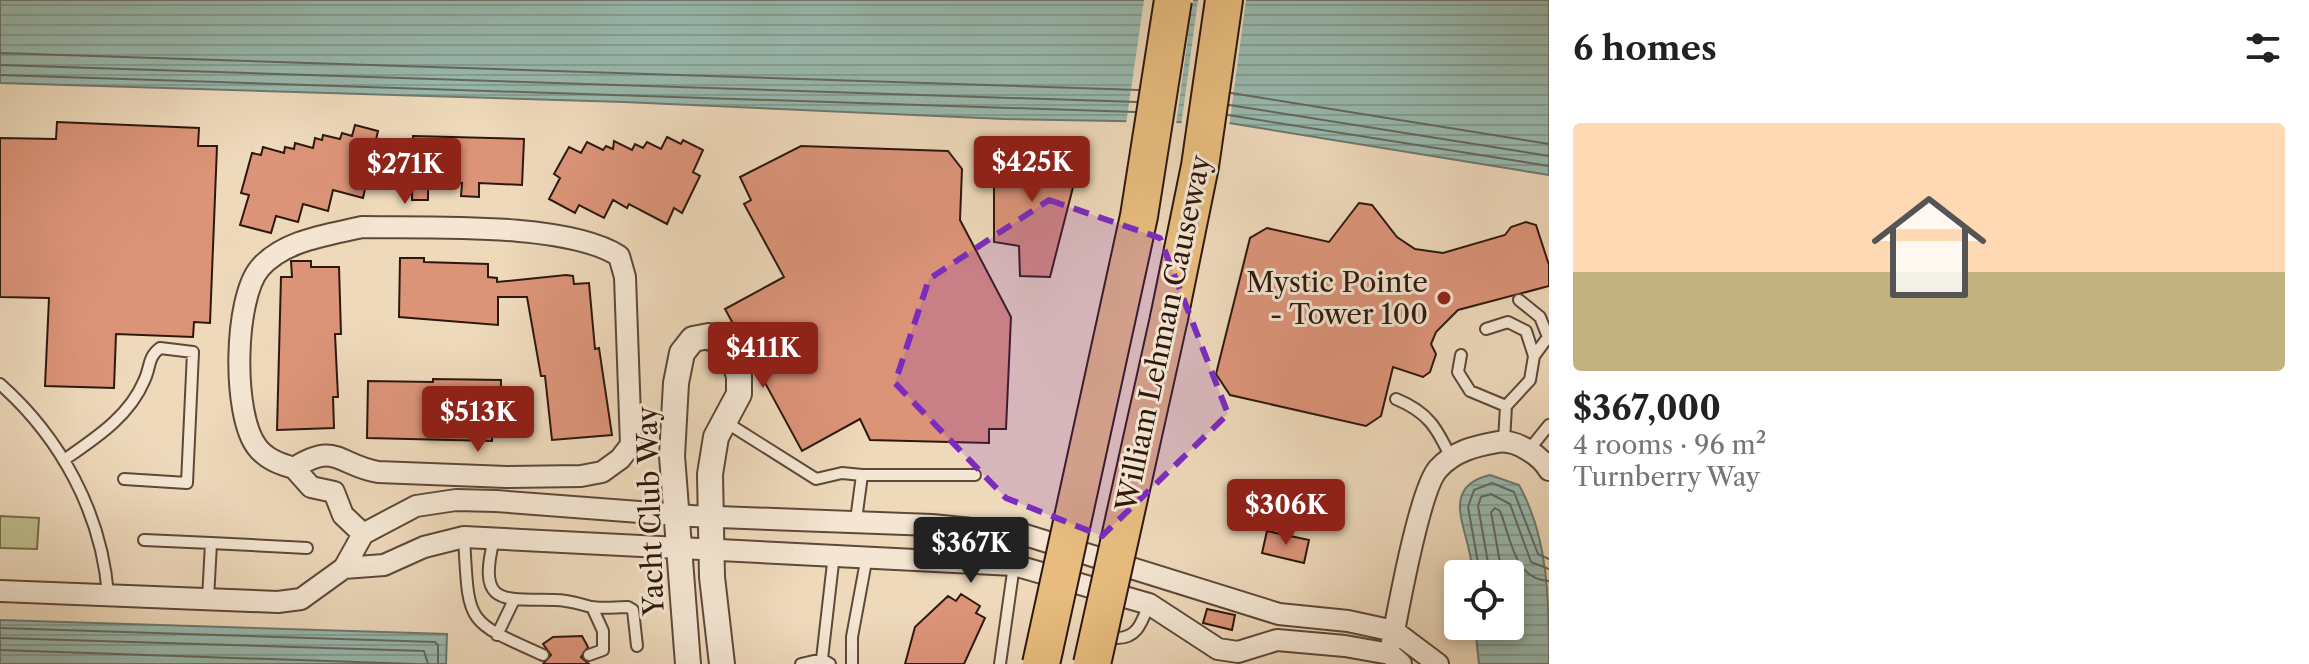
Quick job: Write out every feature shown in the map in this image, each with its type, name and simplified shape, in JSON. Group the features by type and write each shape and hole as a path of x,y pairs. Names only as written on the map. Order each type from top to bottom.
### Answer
{"highway":[{"name":"William Lehman Causeway","path":"1041,664 1147,177 1173,0"},
{"name":"William Lehman Causeway","path":"1092,664 1192,210 1212,100 1224,0"}],"street":[{"path":"294,468 312,457 330,453 346,458 358,469 378,472 507,477 602,472 620,459 631,445 626,290 619,256 606,247 535,233 362,227 315,237 276,253 258,269 242,306 241,404 257,447 275,462 294,468 311,487 334,492 343,515 363,534"},
{"name":"Yacht Club Way","path":"688,664 672,456 676,383 682,353 693,339 709,336 730,350 739,376 739,394 716,437 710,474 711,551 722,664"},
{"path":"344,568 384,565 461,538 1014,565 1149,604 1218,649 1238,652 1277,640 1395,659 1394,631 1426,496 1436,470 1466,448 1504,441 1541,457 1549,470"},
{"path":"456,500 461,538"},
{"path":"0,591 278,602 301,599 344,568 363,534 416,506 456,500 676,515 856,520 1022,534 1279,614 1348,621 1394,631 1438,664"},
{"path":"851,555 856,520"},
{"path":"1014,565 1022,534"},
{"path":"1149,604 1160,577"},
{"path":"1277,640 1279,614"}],"lane":[{"path":"1504,441 1506,406 1530,380 1534,356 1548,337 1540,317 1519,300"},
{"path":"1486,329 1508,322 1526,331 1534,356"},
{"path":"64,460 110,429 144,382 150,356 160,348 193,352 187,483 124,479"},
{"path":"1461,355 1458,372 1470,391 1506,406"},
{"path":"0,384 21,402 78,484 95,527 106,568 108,595"},
{"path":"1396,399 1419,408 1436,424 1451,458"},
{"path":"724,421 816,479 842,473 975,475"},
{"path":"1528,451 1549,425"},
{"path":"856,520 862,475"},
{"path":"461,538 468,598 481,626 543,655"},
{"path":"494,539 489,559 491,586 513,602 579,601 592,607 628,607 633,610 637,646"},
{"path":"144,540 307,548"},
{"path":"208,599 211,543"},
{"path":"801,664 826,661 851,555"},
{"path":"851,555 852,664"},
{"path":"1000,664 1014,565"},
{"path":"497,635 513,602"},
{"path":"1117,638 1129,637 1138,630 1149,604"},
{"path":"589,655 603,650 603,631 592,607"}],"highlighted area":[{"path":"1049,200 1160,238 1228,414 1102,536 1006,498 895,383 929,279"}],"shaded area":[{"path":"0,516 39,518 37,549 0,548"}],"water":[{"path":"0,0 1549,0 1549,175 1229,123 1004,119 624,102 0,83"},
{"path":"1490,475 1519,485 1529,506 1542,549 1545,572 1549,664 1479,664 1476,640 1524,640 1524,560 1471,560 1460,502 1473,481"},
{"path":"0,620 447,634 446,664 0,664"}],"pier":[{"path":"1144,0 1193,0 1176,125 1126,124"},
{"path":"1198,0 1246,0 1229,127 1181,126"}],"building":[{"path":"57,122 199,128 198,146 217,146 210,323 194,322 193,337 116,334 114,388 45,386 49,298 0,297 0,138 56,139"},
{"path":"355,125 378,131 363,198 333,190 328,211 303,204 298,222 276,216 271,233 240,225 249,195 241,193 252,153 261,155 263,147 284,153 285,147 294,149 295,143 313,148 315,138 322,140 323,135 340,139 342,133 352,136"},
{"path":"413,136 524,139 522,185 479,183 479,197 461,196 462,183 428,182 428,200 412,200"},
{"path":"667,137 681,144 683,140 703,150 693,172 700,176 682,213 674,208 667,224 629,204 627,208 613,200 604,218 579,205 575,213 549,199 560,178 554,174 569,147 581,153 587,142 603,150 606,146 613,149 614,141 632,150 635,144 643,148 647,142 661,149"},
{"path":"994,145 1081,156 1050,277 1020,276 1019,246 994,242"},
{"path":"801,146 948,151 962,169 960,220 1011,317 1006,429 989,429 989,443 870,440 860,419 802,451 725,309 784,277 744,204 751,200 740,177"},
{"path":"1359,203 1372,205 1397,237 1415,249 1443,253 1505,235 1511,227 1526,222 1536,225 1549,265 1549,286 1458,310 1436,332 1431,344 1436,354 1430,372 1423,377 1393,367 1381,416 1366,426 1230,395 1216,374 1250,238 1267,228 1329,242"},
{"path":"400,258 488,264 488,277 497,278 497,282 566,275 573,276 574,284 589,283 595,349 599,348 612,435 552,440 545,376 541,376 527,297 498,297 498,325 399,317"},
{"path":"291,261 311,261 311,267 339,267 341,334 335,334 338,397 333,397 334,428 277,430 281,277 292,277"},
{"path":"433,379 501,380 500,428 492,428 492,441 367,438 368,381 433,382"},
{"path":"1267,531 1309,540 1304,563 1262,553"},
{"path":"961,594 980,606 976,613 985,618 964,664 905,664 915,627 948,596 956,601"},
{"path":"1207,609 1235,615 1232,630 1203,623"},
{"path":"582,636 588,647 581,657 589,664 543,664 551,655 543,644 553,637"}],"place":[{"name":"Mystic Pointe - Tower 100","path":"1444,298"}]}
